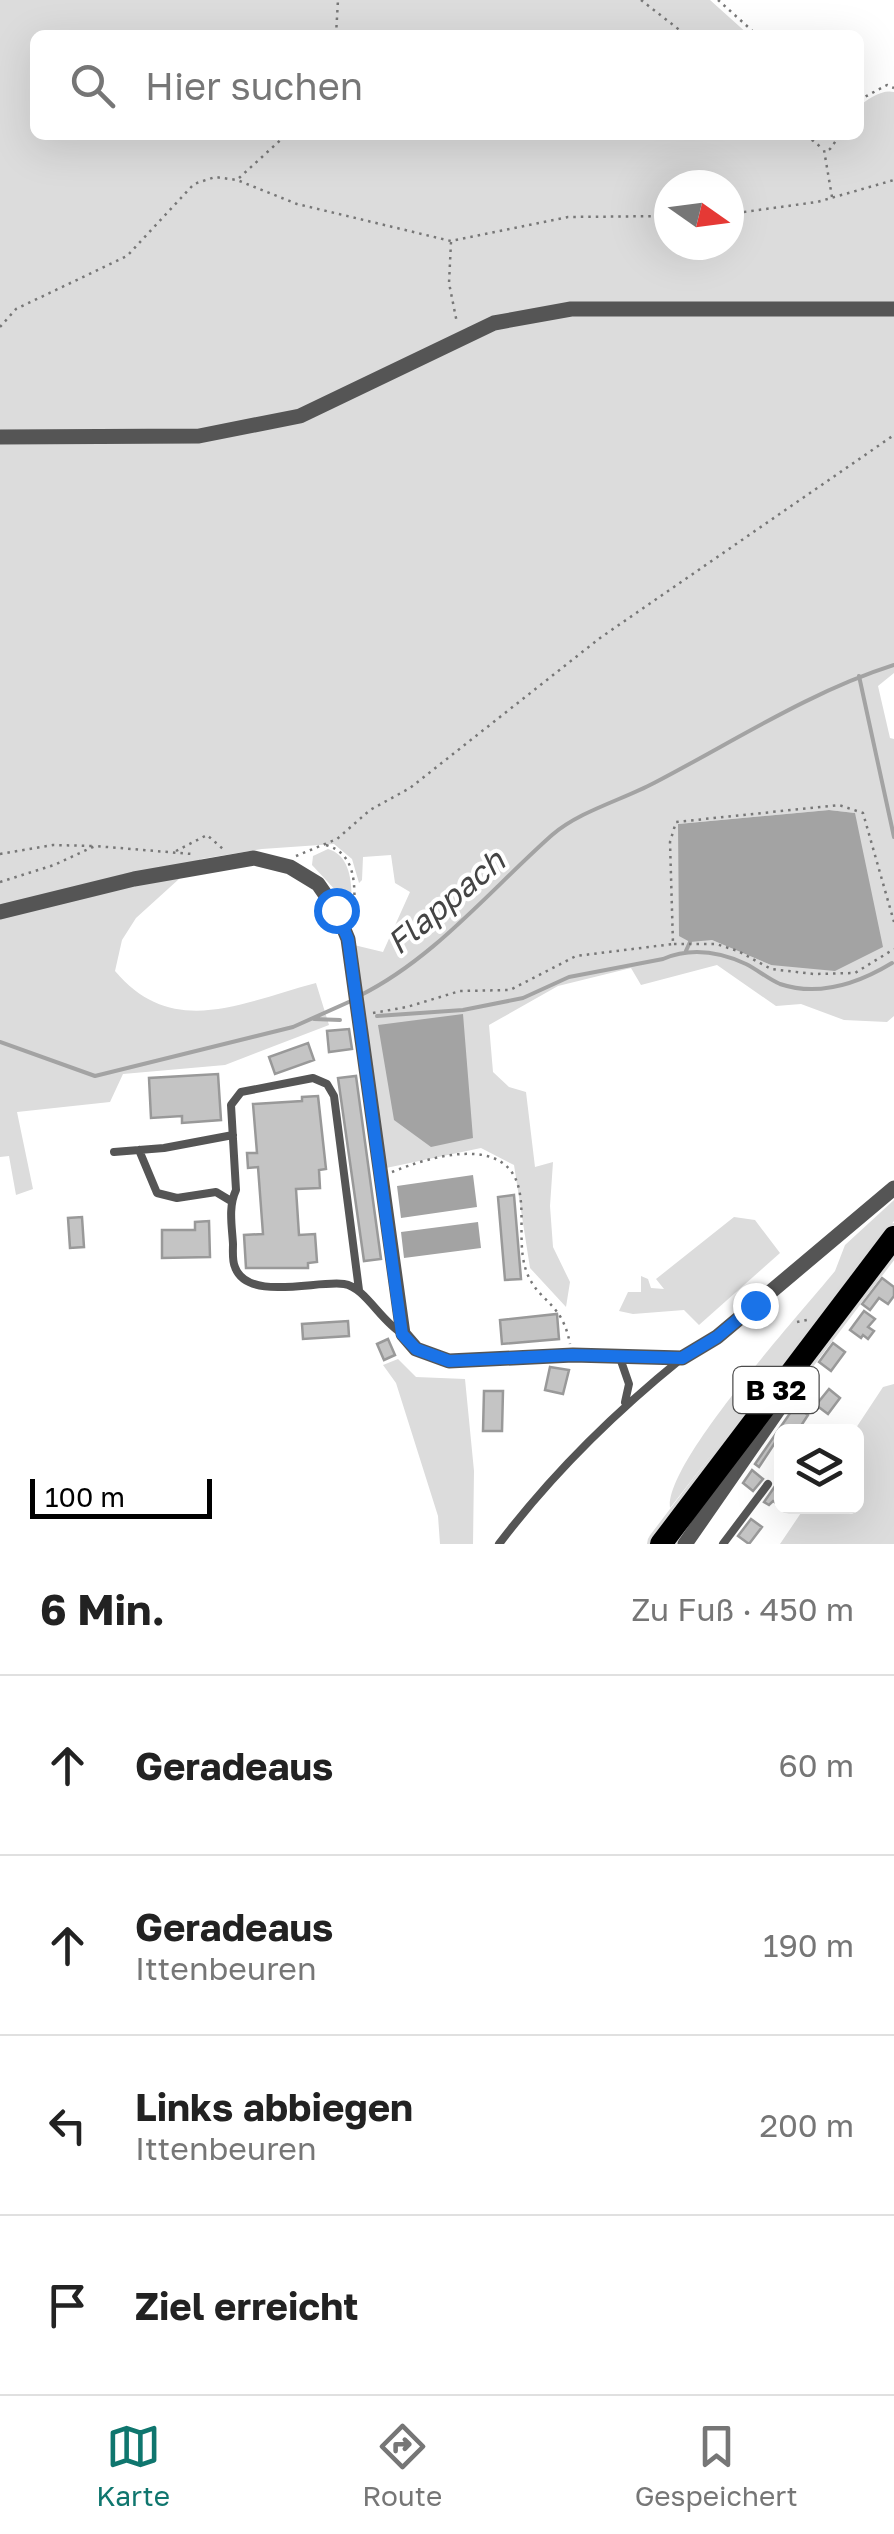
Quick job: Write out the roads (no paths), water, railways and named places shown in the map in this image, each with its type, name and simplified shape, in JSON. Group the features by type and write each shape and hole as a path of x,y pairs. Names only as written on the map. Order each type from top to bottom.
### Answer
{"main road":[{"name":"B 32","path":"660,1544 828,1322 891,1246"}],"street":[{"path":"0,438 199,436 300,416 494,323 571,309 894,309"},
{"path":"0,912 206,865 254,858 290,867 318,884 336,910 348,939 402,1334 416,1349 449,1361 572,1355 682,1358 717,1337 894,1188"},
{"path":"684,1544 806,1369 821,1345 828,1322"}],"lane":[{"path":"359,1290 334,1096 327,1084 314,1078 242,1092 231,1106 236,1190 231,1201 234,1266 241,1277 252,1285 266,1287 345,1284 359,1290 388,1326 402,1334"},
{"path":"114,1152 233,1134"},
{"path":"139,1150 157,1193 177,1198 216,1192 231,1201"},
{"path":"620,1358 630,1384 625,1404"},
{"path":"499,1544 533,1499 625,1404 682,1358"},
{"path":"723,1544 768,1484"}],"waterway":[{"name":"Flappach","path":"359,996 437,943 563,827 802,703 894,665"},
{"path":"859,676 894,837"},
{"path":"685,953 690,942"},
{"path":"377,1016 463,1010 523,998 569,977 684,953 726,956 780,984 809,989 852,982 892,963"},
{"name":"Flappach","path":"0,1042 95,1076 293,1027 351,1001"},
{"path":"314,1019 340,1020"}]}
